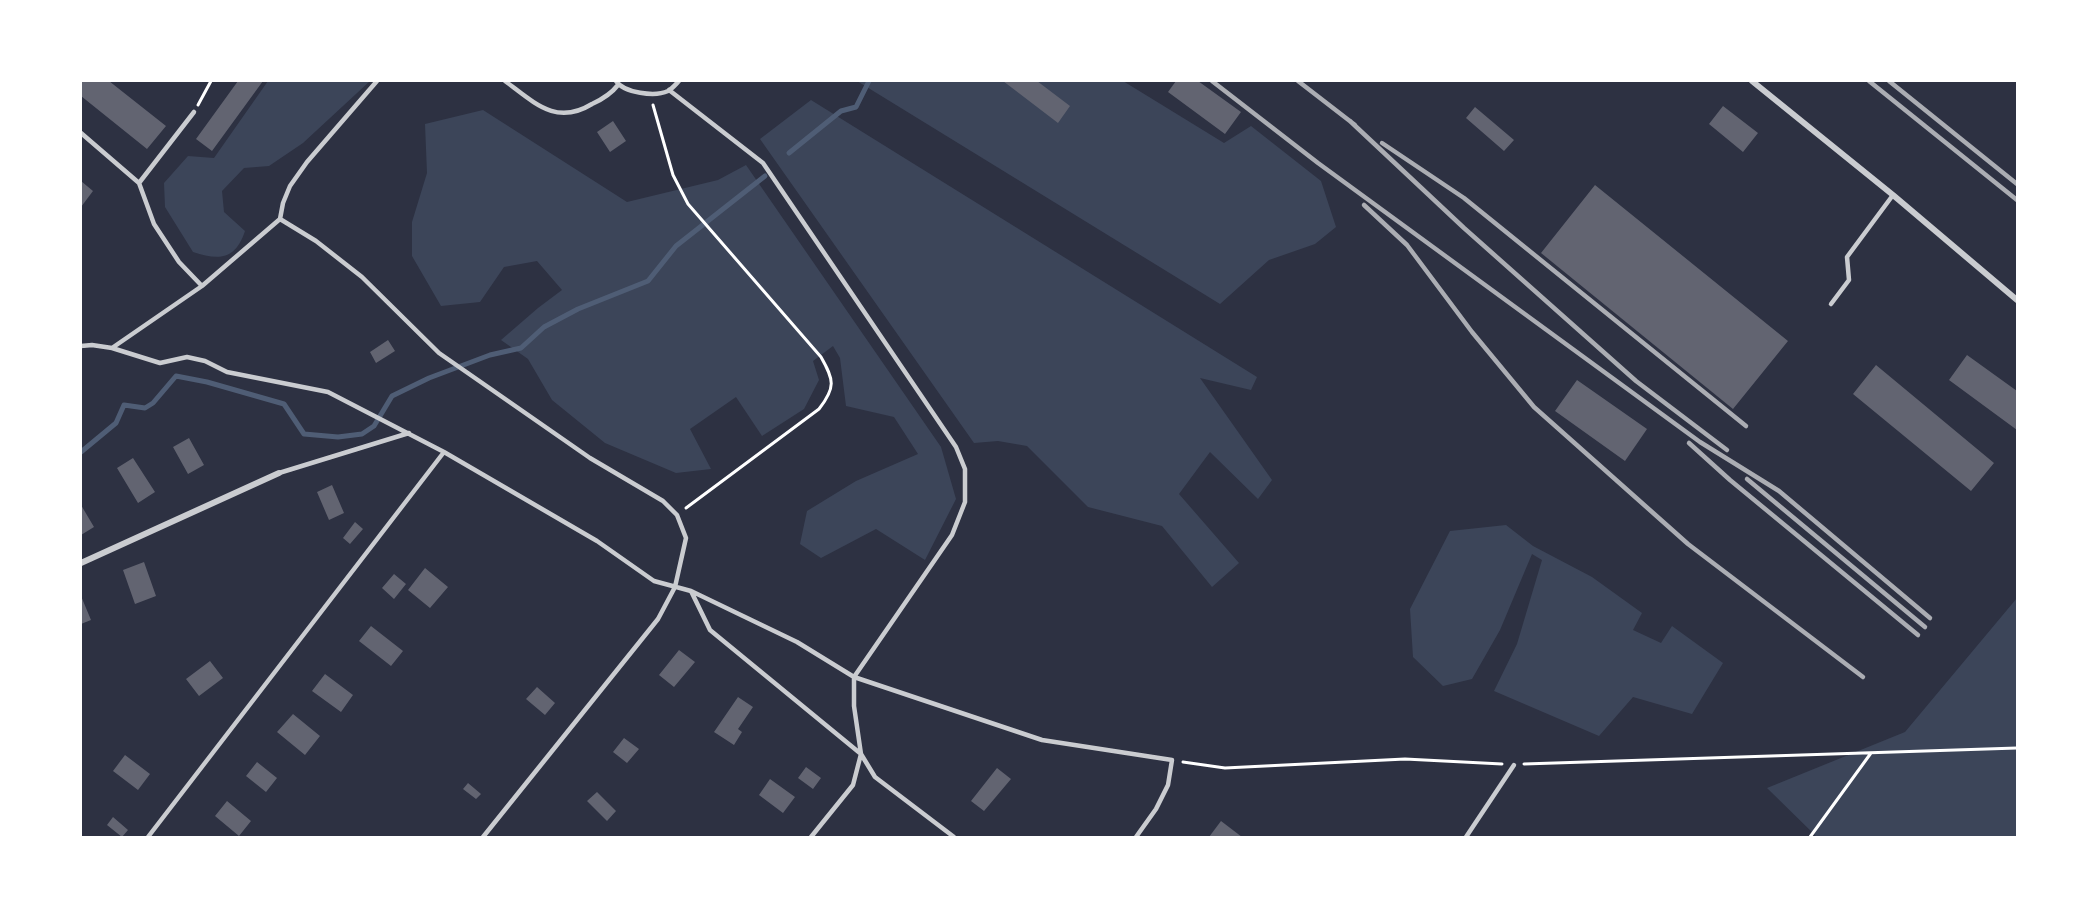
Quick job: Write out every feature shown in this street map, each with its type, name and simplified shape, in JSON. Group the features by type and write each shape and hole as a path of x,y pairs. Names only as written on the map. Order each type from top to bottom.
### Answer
{"street":[{"path":"1752,81 1893,195 2017,300"},
{"path":"81,563 279,473"}],"lane":[{"path":"112,348 202,286 280,219 283,202 290,186 377,81"},
{"path":"506,81 549,111 569,115 610,94 617,83 628,90 659,94 669,90 679,81"},
{"path":"669,90 763,163 956,447 965,469 965,502 952,535 854,677 854,706 861,754 852,785 811,837"},
{"path":"139,183 194,112"},
{"path":"81,133 139,183 154,224 179,262 202,286"},
{"path":"1831,304 1849,279 1847,257 1893,195"},
{"path":"280,219 316,241 362,277 439,353 590,458 663,501 677,515 686,538 675,587 658,619 483,837"},
{"path":"81,346 112,348 160,363 187,357 205,361 227,372 328,392 444,452 597,541 654,581 691,591 797,642 854,677 1042,741 1172,760 1168,785 1156,809 1136,837"},
{"path":"279,473 409,434"},
{"path":"148,837 444,452"},
{"path":"691,591 710,630 861,754 875,777 954,837"},
{"path":"1466,837 1514,765"}],"path":[{"path":"194,112 211,81"},
{"path":"649,93 673,175 688,204 821,357 832,376 829,396 819,409 677,515"},
{"path":"1172,760 1225,768 1405,759 1514,765 2017,748"},
{"path":"1810,837 1871,753"}],"shaded area":[{"path":"268,81 370,81 303,143 269,166 244,168 222,191 224,212 245,231 241,241 231,253 218,257 193,252 165,207 164,183 188,156 214,158"},
{"path":"857,81 1123,81 1224,143 1251,126 1321,181 1336,227 1315,244 1269,260 1220,304"},
{"path":"811,100 1257,377 1251,390 1200,378 1272,480 1258,499 1210,452 1179,494 1239,563 1212,587 1162,526 1088,507 1027,446 998,441 974,443 760,139"},
{"path":"483,110 627,202 718,180 746,165 941,447 956,499 925,560 876,529 821,558 800,544 807,511 856,481 918,454 894,417 846,406 840,358 833,346 813,361 819,380 804,409 762,436 736,397 690,429 711,469 676,473 605,443 552,400 528,359 501,340 562,290 537,261 504,267 480,302 441,306 412,256 412,222 427,173 425,124"},
{"path":"1506,525 1533,546 1592,577 1642,613 1633,630 1661,643 1672,626 1723,663 1692,714 1633,697 1599,736 1494,691 1517,644 1542,560 1532,554 1500,630 1472,679 1443,686 1413,657 1410,609 1450,531"},
{"path":"2017,598 2017,837 1817,837 1767,788 1905,732"}],"building":[{"path":"81,81 109,81 166,126 147,149 81,96"},
{"path":"238,81 263,81 212,151 196,139"},
{"path":"1003,81 1037,81 1070,106 1058,123"},
{"path":"1176,81 1198,81 1241,112 1225,134 1168,92"},
{"path":"1723,106 1758,133 1743,152 1709,124"},
{"path":"1475,107 1514,140 1504,151 1466,118"},
{"path":"613,121 626,141 610,152 597,132"},
{"path":"81,181 93,191 81,207"},
{"path":"1595,185 1788,341 1733,409 1541,253"},
{"path":"388,340 395,351 376,363 370,352"},
{"path":"1967,355 2017,391 2017,430 1949,380"},
{"path":"1876,365 1994,463 1971,491 1853,394"},
{"path":"1577,380 1647,429 1625,461 1555,411"},
{"path":"189,438 204,465 188,474 173,447"},
{"path":"133,458 155,492 138,503 117,468"},
{"path":"332,485 344,513 329,520 317,492"},
{"path":"81,505 94,527 81,535"},
{"path":"355,522 363,529 350,544 343,538"},
{"path":"144,562 156,596 135,604 123,570"},
{"path":"425,568 448,587 430,608 408,590"},
{"path":"394,574 406,584 394,599 382,588"},
{"path":"81,596 91,620 81,624"},
{"path":"371,626 403,651 391,666 359,641"},
{"path":"679,650 695,662 674,687 659,675"},
{"path":"210,661 223,678 199,696 186,679"},
{"path":"325,674 353,695 341,712 312,691"},
{"path":"537,687 555,703 545,715 526,699"},
{"path":"738,697 753,707 738,729 742,732 734,745 714,732"},
{"path":"293,714 320,736 305,755 277,732"},
{"path":"624,738 639,749 627,763 613,752"},
{"path":"125,755 150,774 138,790 113,771"},
{"path":"257,762 277,778 266,792 246,776"},
{"path":"806,767 821,778 813,789 798,778"},
{"path":"997,768 1011,779 984,811 971,801"},
{"path":"770,779 795,797 783,813 759,795"},
{"path":"468,783 481,794 476,799 463,789"},
{"path":"597,792 616,811 607,821 587,801"},
{"path":"227,801 251,821 239,836 215,816"},
{"path":"113,817 128,830 122,837 107,825"},
{"path":"1221,821 1242,837 1209,837"}],"waterway":[{"path":"789,153 841,111 856,107 869,81"},
{"path":"81,452 116,423 124,405 145,408 153,403 176,376 207,382 284,404 304,434 338,437 362,434 374,426 392,396 429,378 490,355 521,348 544,327 578,309 648,281 676,246 765,176"}],"railway":[{"path":"1212,81 1318,163 1700,442 1779,491 1930,618"},
{"path":"1298,81 1355,125"},
{"path":"1869,81 2017,200"},
{"path":"1889,81 2017,184"},
{"path":"1350,121 1464,228 1636,381 1727,450"},
{"path":"1382,143 1464,198 1746,426"},
{"path":"1364,205 1407,245 1472,332 1534,407 1688,544 1863,677"},
{"path":"1689,443 1730,480 1918,635"},
{"path":"1747,479 1925,627"}]}
